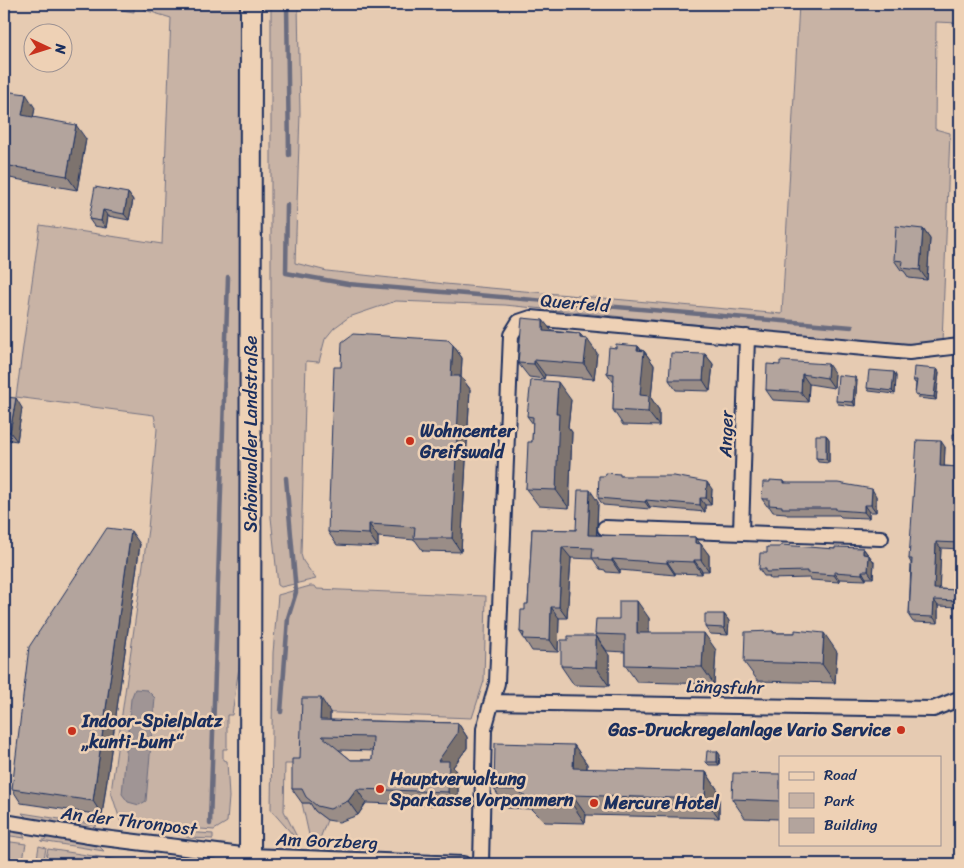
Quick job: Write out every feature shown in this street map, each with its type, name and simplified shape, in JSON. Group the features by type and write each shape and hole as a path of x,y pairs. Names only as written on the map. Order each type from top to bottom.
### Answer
{"main road":[{"name":"Schönwalder Landstraße","path":"250,860 251,4"}],"street":[{"name":"Querfeld","path":"481,864 484,729 497,683 511,335 519,322 531,318 909,352 960,346"},
{"name":"Anger","path":"741,532 747,338"},
{"path":"605,528 881,538"},
{"name":"Längsfuhr","path":"492,702 934,709 956,700"},
{"name":"An der Thronpost","path":"4,822 250,860"},
{"name":"Am Gorzberg","path":"250,860 463,864"}],"green space":[{"path":"84,4 134,4 134,12"},
{"path":"135,4 243,4 243,562 239,667 232,715 227,715 227,749 223,749 223,760 227,761 229,797 227,822 214,830 121,823 111,792 148,529 157,429 154,415 16,397 40,225 162,244 171,18 148,11"},
{"path":"271,4 298,4 300,113 295,263 327,271 445,284 782,314 799,4 960,4 960,23 936,22 935,129 950,133 942,342 908,346 505,305 396,301 349,317 334,328 325,339 319,362 306,361 301,554 303,561 316,579 281,587 278,585 271,517"},
{"path":"315,586 317,589 486,596 484,681 472,718 312,712 310,764 285,764 284,811 300,843 271,810 273,653 278,595"},
{"path":"302,803 311,803 315,811 327,820 318,844 311,844"},
{"path":"22,813 97,825 92,829 28,819"},
{"path":"4,829 22,832 25,838 4,835"},
{"path":"171,831 213,834 213,839 189,838"},
{"path":"50,837 99,846 104,851 41,841"},
{"path":"4,841 26,844 22,864 4,864"},
{"path":"39,846 46,848 43,864 36,864"},
{"path":"48,849 119,860 94,864 46,858"},
{"path":"173,858 211,862 211,864 170,862"}],"shaded area":[{"path":"135,689 147,690 155,698 146,801 139,805 128,802 122,794 131,699"}],"building":[{"path":"4,91 26,94 22,115 76,125 67,176 4,165"},
{"path":"95,187 128,193 124,214 103,210 101,221 89,219"},
{"path":"896,226 923,229 920,270 902,268 903,261 894,260"},
{"path":"522,318 543,320 543,331 580,334 580,338 587,339 584,364 534,360 534,364 518,363"},
{"path":"353,334 448,340 453,345 451,376 460,376 452,538 414,538 415,527 369,524 369,534 328,532 334,367 341,367 342,342"},
{"path":"616,344 638,346 637,350 644,351 640,395 649,396 648,412 613,410 614,374 607,373 609,347 616,348"},
{"path":"671,353 705,354 703,380 669,380"},
{"path":"780,361 828,364 827,378 802,374 801,392 766,390 767,364 780,365"},
{"path":"914,367 937,369 934,397 915,395 917,380 913,380"},
{"path":"869,370 894,372 892,391 867,388"},
{"path":"838,375 855,377 853,402 836,401"},
{"path":"959,376 960,388 958,388"},
{"path":"531,380 558,382 556,414 559,414 556,490 526,489 528,442 532,442 533,417 527,416"},
{"path":"4,397 16,398 10,432 4,431"},
{"path":"953,434 960,434 960,445 953,445"},
{"path":"816,435 826,435 826,459 816,458"},
{"path":"917,440 941,441 940,466 960,467 960,543 936,542 934,589 960,590 960,601 934,600 933,617 909,616 912,559 909,559"},
{"path":"606,473 620,474 620,476 674,476 707,482 706,498 700,498 700,505 598,498 599,476 605,476"},
{"path":"770,480 784,481 784,483 838,483 872,489 871,505 864,505 864,512 836,510 836,508 782,508 782,506 769,505 769,499 762,499 763,482 770,482"},
{"path":"578,490 590,490 588,535 695,537 695,543 701,544 701,560 694,560 694,562 667,561 667,563 612,559 612,561 598,560 598,558 592,558 593,548 562,547 559,607 551,607 550,640 523,639 524,633 520,632 521,610 525,610 525,604 528,604 532,529 576,530"},
{"name":"Indoor-Spielplatz „kunti-bunt“","path":"107,528 131,531 93,801 12,789 29,647"},
{"path":"781,545 835,549 835,547 863,548 863,554 869,555 868,571 862,571 862,574 834,572 834,575 807,573 807,571 766,572 766,569 759,569 760,553 767,553 767,547 780,547"},
{"path":"619,601 637,601 637,633 704,633 702,667 625,665 625,635 595,634 596,619 619,619"},
{"path":"705,614 724,614 724,628 705,627"},
{"path":"795,630 824,633 822,664 744,662 745,632 773,631 773,633 795,633"},
{"path":"568,636 596,636 596,667 561,666 561,640 568,640"},
{"path":"302,698 321,698 320,720 458,723 457,734 438,761 449,761 448,792 357,789 348,801 330,809 317,806 306,797 302,789 292,789 292,759 300,759","holes":["322,736 373,737 372,760 351,760"]},
{"path":"495,743 574,745 573,768 706,772 705,799 572,795 572,804 532,803 518,790 494,789"},
{"path":"707,751 717,751 717,762 706,762"},
{"path":"733,773 779,774 779,801 732,799"}],"waterway":[{"path":"287,4 289,155"},
{"path":"287,205 286,273 348,284 852,327"},
{"path":"210,824 228,277"},
{"path":"281,712 288,618 296,592 286,478"}],"place":[{"name":"Wohncenter Greifswald","path":"410,441"},
{"name":"Gas-Druckregelanlage Vario Service","path":"901,730"},
{"name":"Indoor-Spielplatz „kunti-bunt“","path":"72,731"},
{"name":"Hauptverwaltung Sparkasse Vorpommern","path":"380,789"},
{"name":"Mercure Hotel","path":"594,803"}]}
